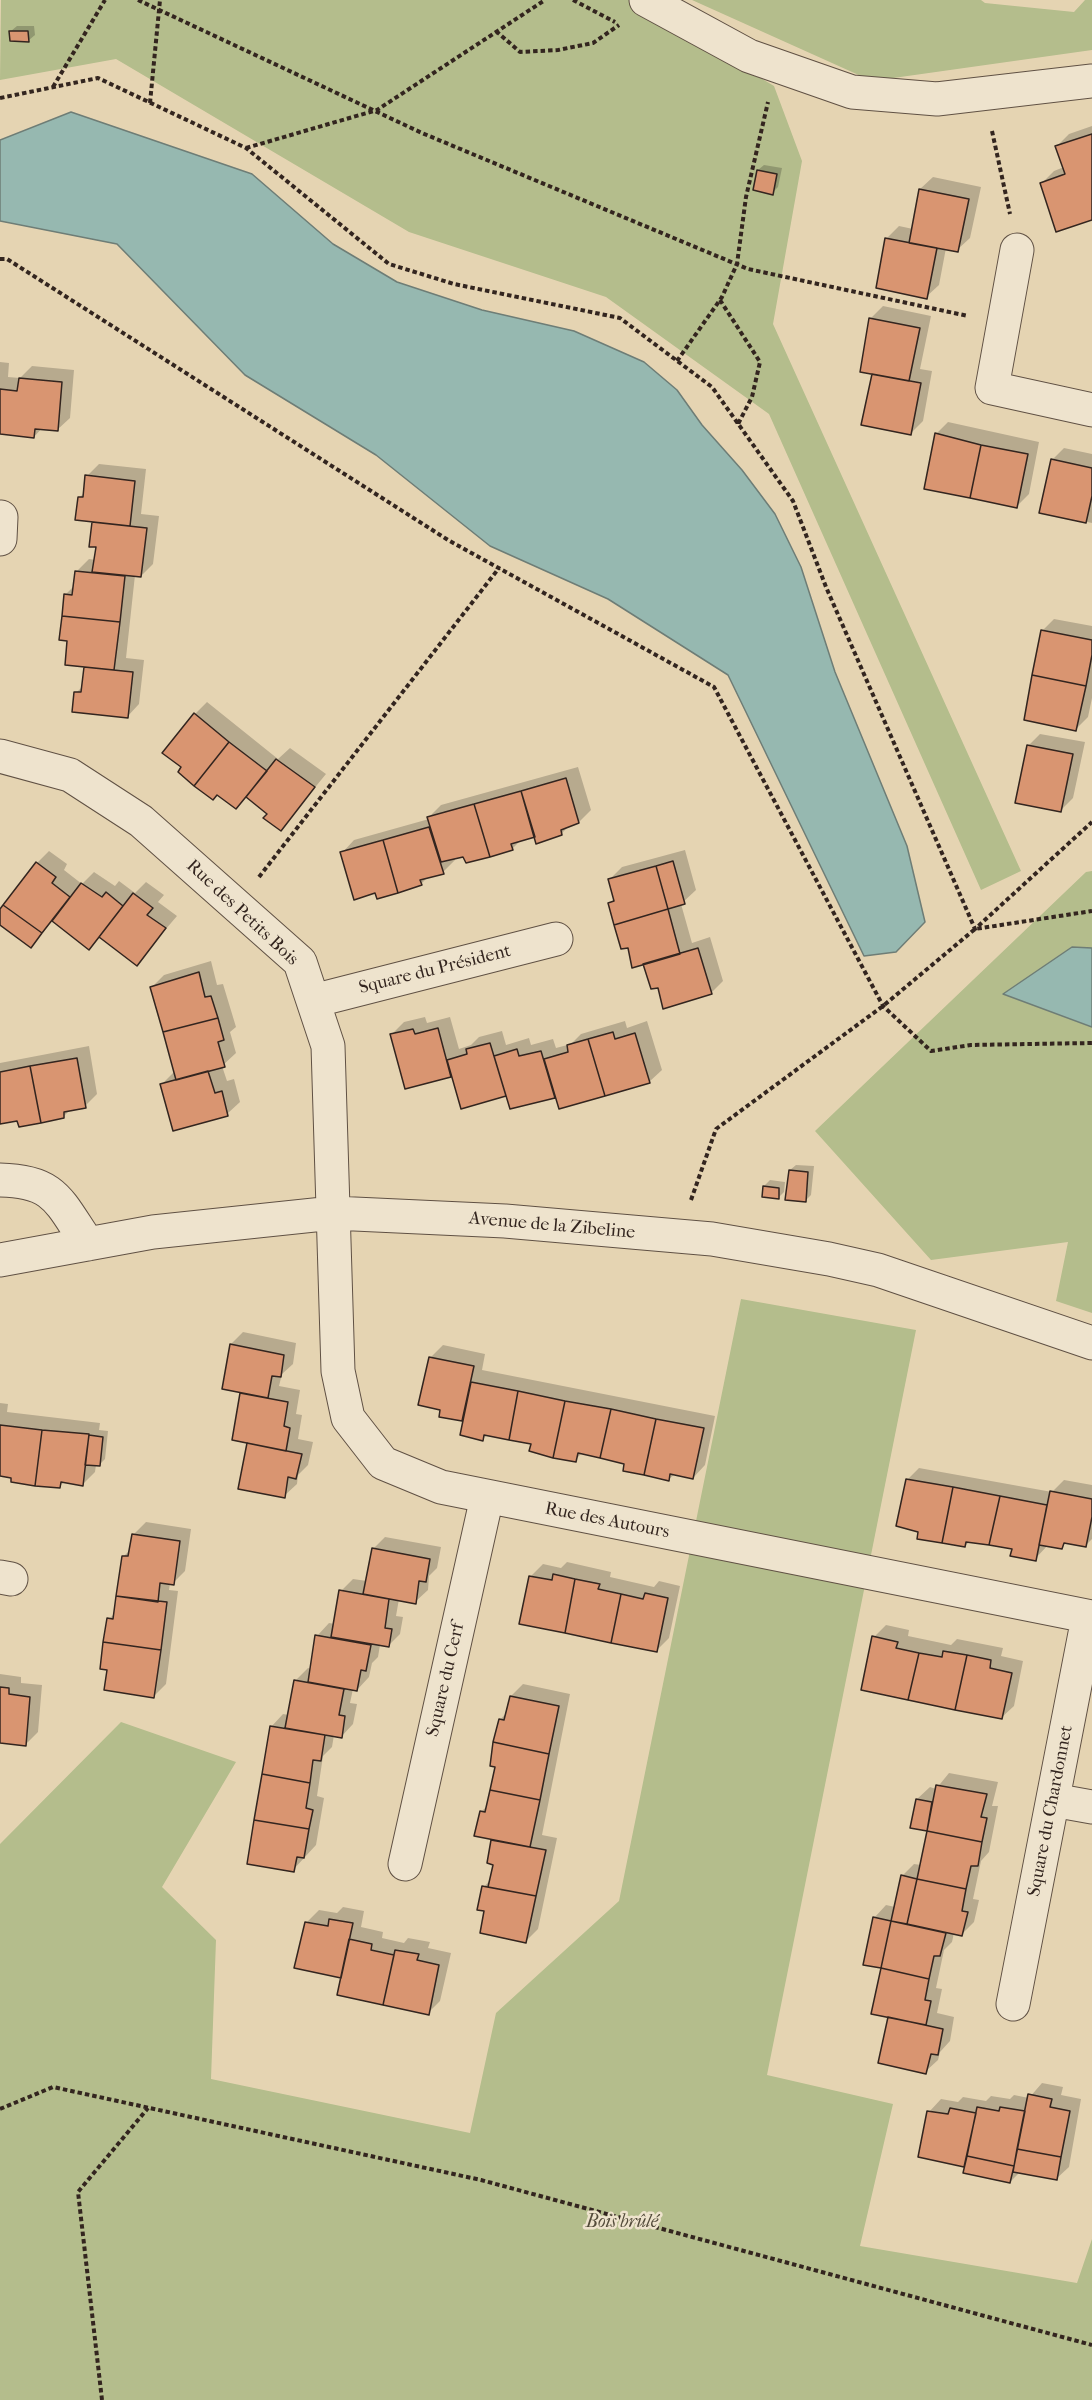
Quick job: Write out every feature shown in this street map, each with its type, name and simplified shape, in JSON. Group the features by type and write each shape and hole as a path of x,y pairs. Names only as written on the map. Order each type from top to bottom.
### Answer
{"street":[{"path":"646,0 750,56 852,93 937,99 1092,81"},
{"path":"1017,250 992,388 1092,410"},
{"name":"Rue des Petits Bois","path":"0,756 70,775 141,821 300,962 328,1046 333,1213"},
{"name":"Square du Président","path":"313,1001 556,939"},
{"path":"0,1180 25,1180 51,1191 88,1244"},
{"name":"Avenue de la Zibeline","path":"0,1260 153,1232 333,1213 506,1221 732,1242 878,1270 1092,1343"},
{"name":"Rue des Autours","path":"333,1213 338,1371 348,1418 383,1463 441,1487 1090,1618"},
{"name":"Square du Cerf","path":"405,1864 487,1497"},
{"name":"Square du Chardonnet","path":"1013,2004 1090,1618"},
{"path":"1053,1800 1092,1807"}],"path":[{"path":"53,87 105,0"},
{"path":"138,0 422,133 748,269 1004,324"},
{"path":"150,103 160,0"},
{"path":"246,148 377,110 544,0"},
{"path":"496,31 520,52 558,50 593,43 620,24"},
{"path":"0,98 98,78 246,148 389,264 454,284 620,318 712,387 793,501 826,587 975,929"},
{"path":"677,361 720,300 737,264 746,197 768,101"},
{"path":"990,121 1017,250"},
{"path":"0,259 7,259 448,540 714,687 882,1006 931,1051 971,1045 1092,1043"},
{"path":"720,300 760,362 752,397 738,424"},
{"path":"237,906 499,568"},
{"path":"679,1237 716,1129 882,1006 975,929 1092,822"},
{"path":"975,929 1092,911"},
{"path":"0,2109 53,2087 482,2180 1092,2345"},
{"path":"102,2400 78,2192 148,2108"}],"green space":[{"path":"1,0 631,0 774,86 802,161 773,324 1021,871 981,890 769,414 606,297 409,232 116,59 0,80"},
{"path":"692,0 981,0 985,3 1074,12 1085,0 1092,0 1092,50 872,81"},
{"path":"1092,871 1092,1313 1056,1301 1068,1242 931,1260 815,1131 1086,872"},
{"name":"Bois brûlé","path":"741,1299 916,1330 767,2075 893,2104 860,2246 1077,2283 1092,2239 1092,2400 0,2400 0,1844 121,1722 236,1762 162,1887 216,1940 211,2079 470,2133 496,2013 619,1901"}],"water":[{"path":"71,112 252,174 333,244 397,282 482,310 574,331 644,362 677,390 702,425 742,470 775,514 801,567 835,672 907,846 925,922 896,952 864,956 728,675 608,599 490,546 376,455 245,375 117,244 0,221 0,140"},
{"path":"1072,947 1092,948 1092,1027 1003,994"}],"building":[{"path":"9,31 28,31 29,42 10,41"},
{"path":"1092,134 1092,220 1056,232 1040,183 1065,174 1055,146"},
{"path":"757,170 777,174 773,195 753,190"},
{"path":"919,189 969,199 958,252 909,243"},
{"path":"885,238 937,248 927,299 876,288"},
{"path":"869,318 920,328 909,381 860,372"},
{"path":"872,374 921,383 911,435 861,425"},
{"path":"19,378 62,382 58,431 35,429 34,438 0,434 0,389 17,391"},
{"path":"935,433 981,445 970,498 924,489"},
{"path":"981,445 1028,454 1017,508 970,498"},
{"path":"1051,459 1092,468 1092,496 1086,523 1039,513"},
{"path":"85,475 135,481 130,526 75,520 78,497 83,497"},
{"path":"92,522 147,528 141,577 92,572 96,547 89,547"},
{"path":"75,571 125,576 120,622 62,616 64,594 72,595"},
{"path":"62,616 120,622 114,670 65,665 67,641 59,640"},
{"path":"1041,630 1092,640 1092,655 1086,686 1032,675"},
{"path":"84,667 133,672 128,718 72,712 74,692 81,692"},
{"path":"1032,675 1086,686 1076,731 1024,720"},
{"path":"194,713 229,742 194,786 178,772 181,767 162,753"},
{"path":"229,742 267,771 236,809 217,795 213,800 194,786"},
{"path":"1027,745 1073,754 1061,812 1015,803"},
{"path":"276,759 315,787 281,831 263,818 267,814 246,797"},
{"path":"566,778 579,823 561,830 562,835 536,844 521,791"},
{"path":"521,791 535,837 511,844 513,850 490,857 474,804"},
{"path":"474,804 490,857 466,863 463,857 441,862 427,817"},
{"path":"429,827 444,874 420,880 422,885 398,893 383,840"},
{"path":"383,840 398,893 377,899 375,893 354,900 340,852"},
{"path":"673,861 685,904 668,909 656,866"},
{"path":"36,862 56,877 52,883 70,897 42,933 3,905"},
{"path":"656,866 668,909 614,925 608,903 614,901 608,879"},
{"path":"81,883 102,897 106,892 123,906 89,950 52,921"},
{"path":"133,893 153,908 147,915 166,928 137,966 99,937"},
{"path":"3,905 42,933 31,948 0,925 0,909"},
{"path":"668,909 680,954 632,968 628,948 621,949 614,925"},
{"path":"698,948 712,994 663,1009 658,988 651,989 643,964"},
{"path":"199,972 205,997 211,996 218,1018 163,1032 150,987"},
{"path":"218,1018 224,1040 218,1042 225,1067 176,1080 163,1032"},
{"path":"438,1028 451,1077 405,1089 390,1034 413,1029 415,1034"},
{"path":"613,1032 615,1039 635,1033 650,1083 605,1096 588,1039"},
{"path":"588,1039 605,1096 559,1109 544,1059 568,1052 567,1045"},
{"path":"490,1043 506,1096 461,1109 447,1060 467,1054 466,1049"},
{"path":"517,1049 519,1056 541,1051 555,1098 510,1109 494,1056"},
{"path":"77,1058 86,1108 64,1112 64,1118 41,1123 30,1066"},
{"path":"30,1066 41,1123 19,1127 17,1121 0,1124 0,1072"},
{"path":"208,1071 215,1093 222,1091 228,1116 173,1131 160,1084"},
{"path":"789,1170 808,1172 806,1202 785,1200"},
{"path":"763,1186 779,1188 779,1199 762,1197"},
{"path":"230,1344 284,1355 281,1377 272,1376 268,1398 222,1389"},
{"path":"429,1357 474,1366 462,1421 439,1417 440,1410 418,1405"},
{"path":"471,1382 518,1391 509,1440 484,1435 483,1441 460,1435"},
{"path":"518,1391 565,1401 553,1458 529,1451 531,1444 509,1440"},
{"path":"240,1393 288,1402 284,1426 290,1428 286,1451 232,1440"},
{"path":"565,1401 611,1409 600,1458 578,1453 576,1462 553,1458"},
{"path":"611,1409 656,1419 644,1475 623,1471 624,1464 600,1458"},
{"path":"656,1419 704,1428 693,1479 670,1474 669,1481 644,1475"},
{"path":"0,1425 42,1430 35,1486 11,1482 11,1478 0,1476"},
{"path":"42,1430 89,1434 83,1486 61,1482 60,1488 35,1486"},
{"path":"89,1435 103,1437 100,1466 85,1465"},
{"path":"247,1443 302,1454 296,1479 288,1477 285,1498 238,1489"},
{"path":"906,1479 953,1487 942,1543 917,1539 918,1532 896,1526"},
{"path":"953,1487 1000,1496 989,1545 966,1542 965,1547 942,1543"},
{"path":"1050,1491 1092,1499 1092,1517 1086,1547 1064,1543 1062,1549 1039,1545"},
{"path":"1000,1496 1047,1505 1036,1561 1010,1556 1012,1549 989,1545"},
{"path":"132,1534 180,1541 174,1585 160,1583 158,1602 116,1596 122,1556 128,1556"},
{"path":"372,1548 430,1559 426,1582 419,1581 416,1604 363,1594"},
{"path":"553,1574 575,1579 565,1633 519,1624 529,1576 552,1580"},
{"path":"575,1579 600,1584 598,1589 621,1594 611,1643 565,1633"},
{"path":"339,1590 389,1599 385,1628 392,1629 389,1647 331,1637"},
{"path":"645,1593 668,1598 657,1652 611,1643 621,1594 643,1599"},
{"path":"116,1596 167,1602 161,1650 103,1642 107,1618 113,1619"},
{"path":"315,1635 371,1645 366,1671 361,1670 357,1691 308,1682"},
{"path":"872,1636 898,1642 896,1648 919,1653 908,1700 861,1690"},
{"path":"103,1642 161,1650 154,1698 104,1690 107,1670 100,1669"},
{"path":"943,1651 967,1655 955,1710 908,1700 919,1653 942,1657"},
{"path":"967,1655 991,1660 990,1668 1012,1673 1002,1719 955,1710"},
{"path":"294,1680 344,1689 339,1715 345,1716 342,1738 285,1728"},
{"path":"0,1687 9,1688 9,1694 30,1697 26,1746 0,1743"},
{"path":"510,1696 559,1706 549,1754 493,1742 499,1719 504,1720"},
{"path":"270,1726 325,1735 321,1761 313,1760 310,1783 262,1774"},
{"path":"493,1742 549,1754 540,1800 490,1790 495,1767 490,1766"},
{"path":"262,1774 310,1783 306,1808 313,1810 309,1829 254,1820"},
{"path":"936,1785 987,1794 981,1817 987,1818 982,1842 927,1831"},
{"path":"490,1790 540,1800 530,1847 474,1836 480,1811 485,1812"},
{"path":"916,1799 932,1802 927,1831 910,1828"},
{"path":"254,1820 309,1829 304,1858 297,1857 294,1872 247,1864"},
{"path":"927,1831 982,1842 978,1866 971,1866 966,1889 917,1879"},
{"path":"491,1840 546,1850 536,1896 488,1887 493,1865 487,1863"},
{"path":"901,1875 917,1879 907,1924 891,1921"},
{"path":"917,1879 966,1889 962,1911 968,1912 962,1936 907,1924"},
{"path":"482,1886 536,1896 526,1943 480,1933 484,1911 477,1910"},
{"path":"873,1917 891,1921 881,1968 863,1965"},
{"path":"329,1919 353,1923 341,1978 294,1968 305,1922 328,1926"},
{"path":"891,1921 946,1933 940,1956 934,1956 929,1979 881,1968"},
{"path":"349,1939 372,1944 371,1950 394,1955 383,2005 337,1995"},
{"path":"395,1950 419,1954 417,1960 439,1965 429,2015 383,2005"},
{"path":"881,1968 929,1979 925,2000 931,2001 926,2025 871,2014"},
{"path":"888,2017 943,2029 938,2055 931,2054 926,2074 878,2063"},
{"path":"1028,2094 1052,2099 1050,2107 1070,2111 1061,2157 1017,2149"},
{"path":"977,2107 999,2111 1000,2107 1025,2111 1014,2166 967,2156"},
{"path":"950,2108 976,2113 964,2167 918,2157 927,2111 948,2114"},
{"path":"1017,2149 1061,2157 1057,2180 1013,2172"},
{"path":"967,2156 1014,2166 1010,2183 963,2173"}]}
